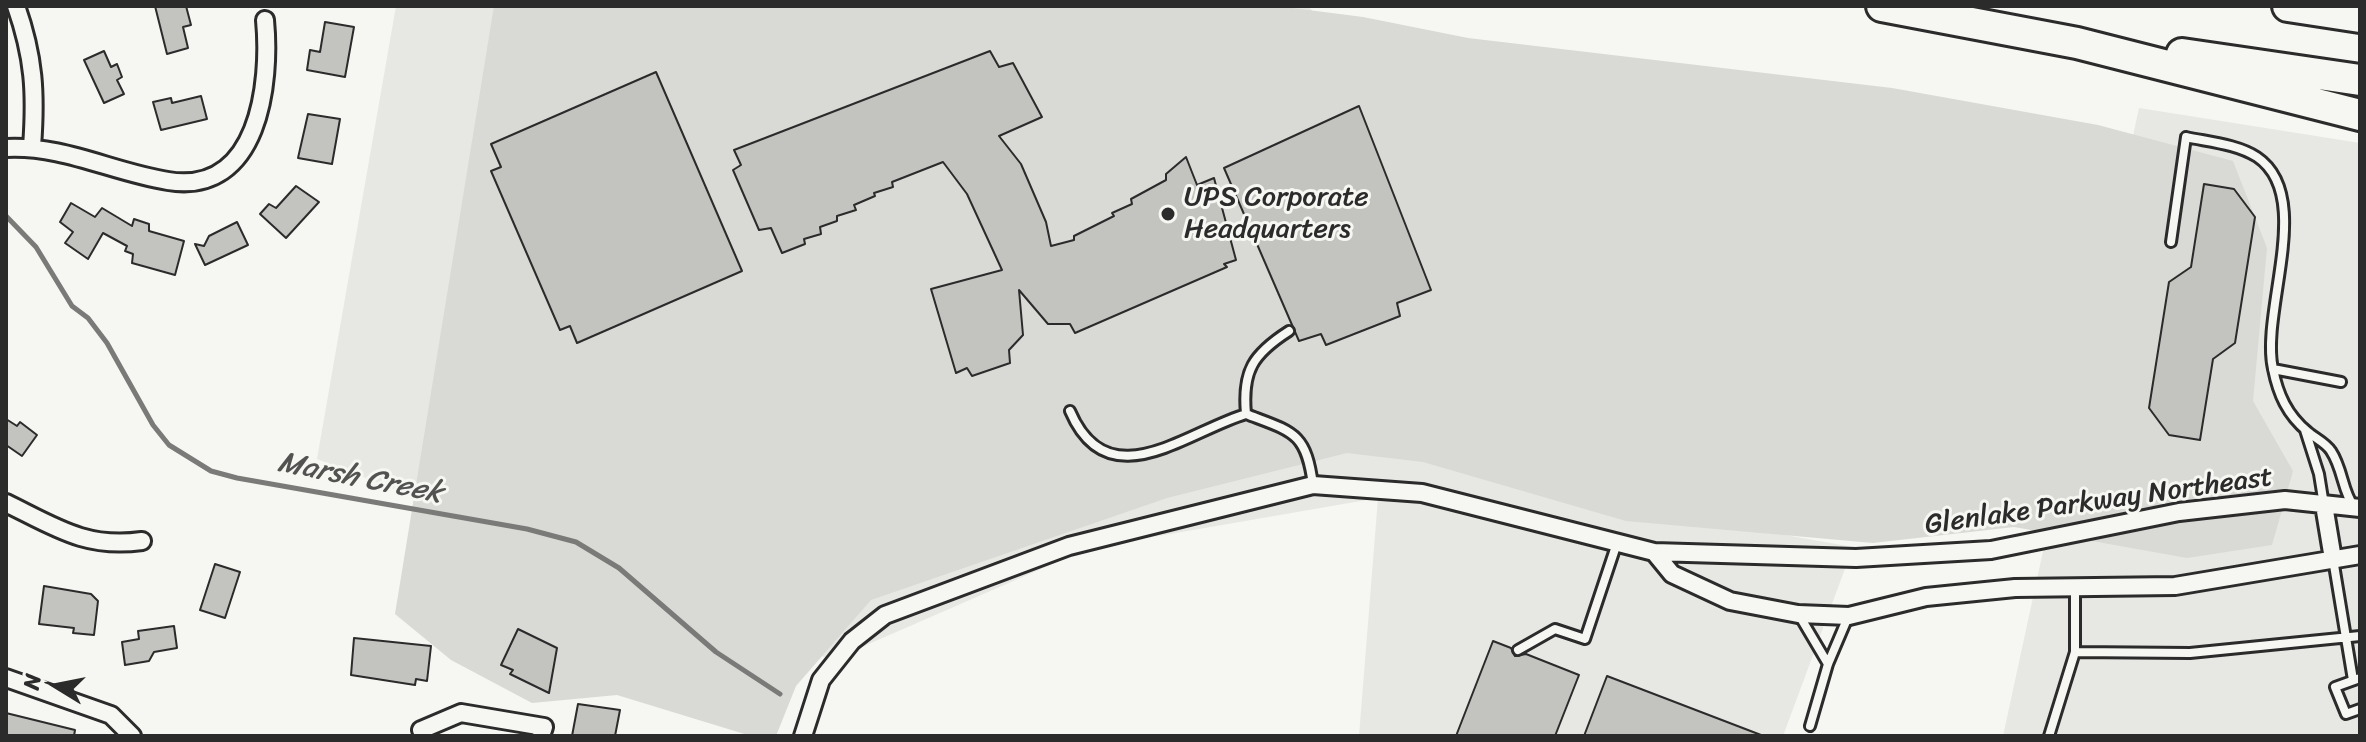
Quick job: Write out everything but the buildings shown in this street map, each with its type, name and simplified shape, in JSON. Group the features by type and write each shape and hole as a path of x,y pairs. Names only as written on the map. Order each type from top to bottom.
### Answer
{"highway":[{"path":"1882,6 2077,43 2360,115"},
{"path":"2302,8 2360,17"},
{"path":"2302,8 2360,29"},
{"path":"2077,43 2136,47 2360,80"}],"street":[{"path":"16,6 32,51 36,103 32,147"},
{"path":"6,148 32,147 169,181 195,181 217,173 234,162 251,138 268,58 265,20"},
{"name":"Glenlake Parkway Northeast","path":"803,736 821,680 852,641 885,615 1069,546 1313,485 1422,493 1654,552 1856,558 1991,550 2179,512 2285,500 2357,508"},
{"path":"6,503 84,540 113,545 142,541"},
{"path":"2324,505 2333,559"},
{"name":"Glenlake Parkway Northeast","path":"1654,552 1672,574 1730,601 1798,614 1849,616 1926,597 2015,588 2175,586 2360,555"},
{"path":"6,678 111,715 132,736"},
{"path":"424,736 421,730 461,713 544,727 541,736"}],"lane":[{"path":"2171,242 2186,137 2243,150 2259,159 2273,176 2282,202 2286,231 2269,341 2273,369 2282,403 2305,429 2330,448 2346,495 2357,508"},
{"path":"1246,414 1244,387 1251,365 1267,345 1289,331"},
{"path":"2273,369 2341,382"},
{"path":"1070,411 1089,442 1124,457 1145,456 1246,414 1288,430 1309,452 1313,485"},
{"path":"2305,429 2319,474 2324,505"},
{"path":"1518,650 1555,629 1585,639 1617,543"},
{"path":"2333,559 2356,679 2335,687 2346,714 2360,709"},
{"path":"2049,736 2075,652 2075,589"},
{"path":"1798,614 1828,664"},
{"path":"1810,726 1828,664 1849,616"},
{"path":"2075,652 2190,653 2360,636"}],"shaded area":[{"path":"396,6 1308,6 1330,30 1537,491 1853,547 1783,736 1359,736 1378,498 1089,548 832,660 317,459"},
{"path":"494,6 1277,6 1363,17 1468,38 1892,88 2098,125 2233,161 2267,248 2253,401 2293,471 2272,545 2187,558 2014,527 1873,543 1626,521 1423,462 1347,453 1167,498 871,600 796,686 776,736 751,736 617,695 532,703 451,660 395,614"},
{"path":"2139,108 2360,143 2360,736 2003,736"}],"waterway":[{"name":"Marsh Creek","path":"6,216 36,247 72,306 88,318 107,343 153,425 169,445 211,471 527,529 576,542 619,568 716,652 780,694"}],"place":[{"name":"UPS Corporate Headquarters","path":"1168,214"}]}
